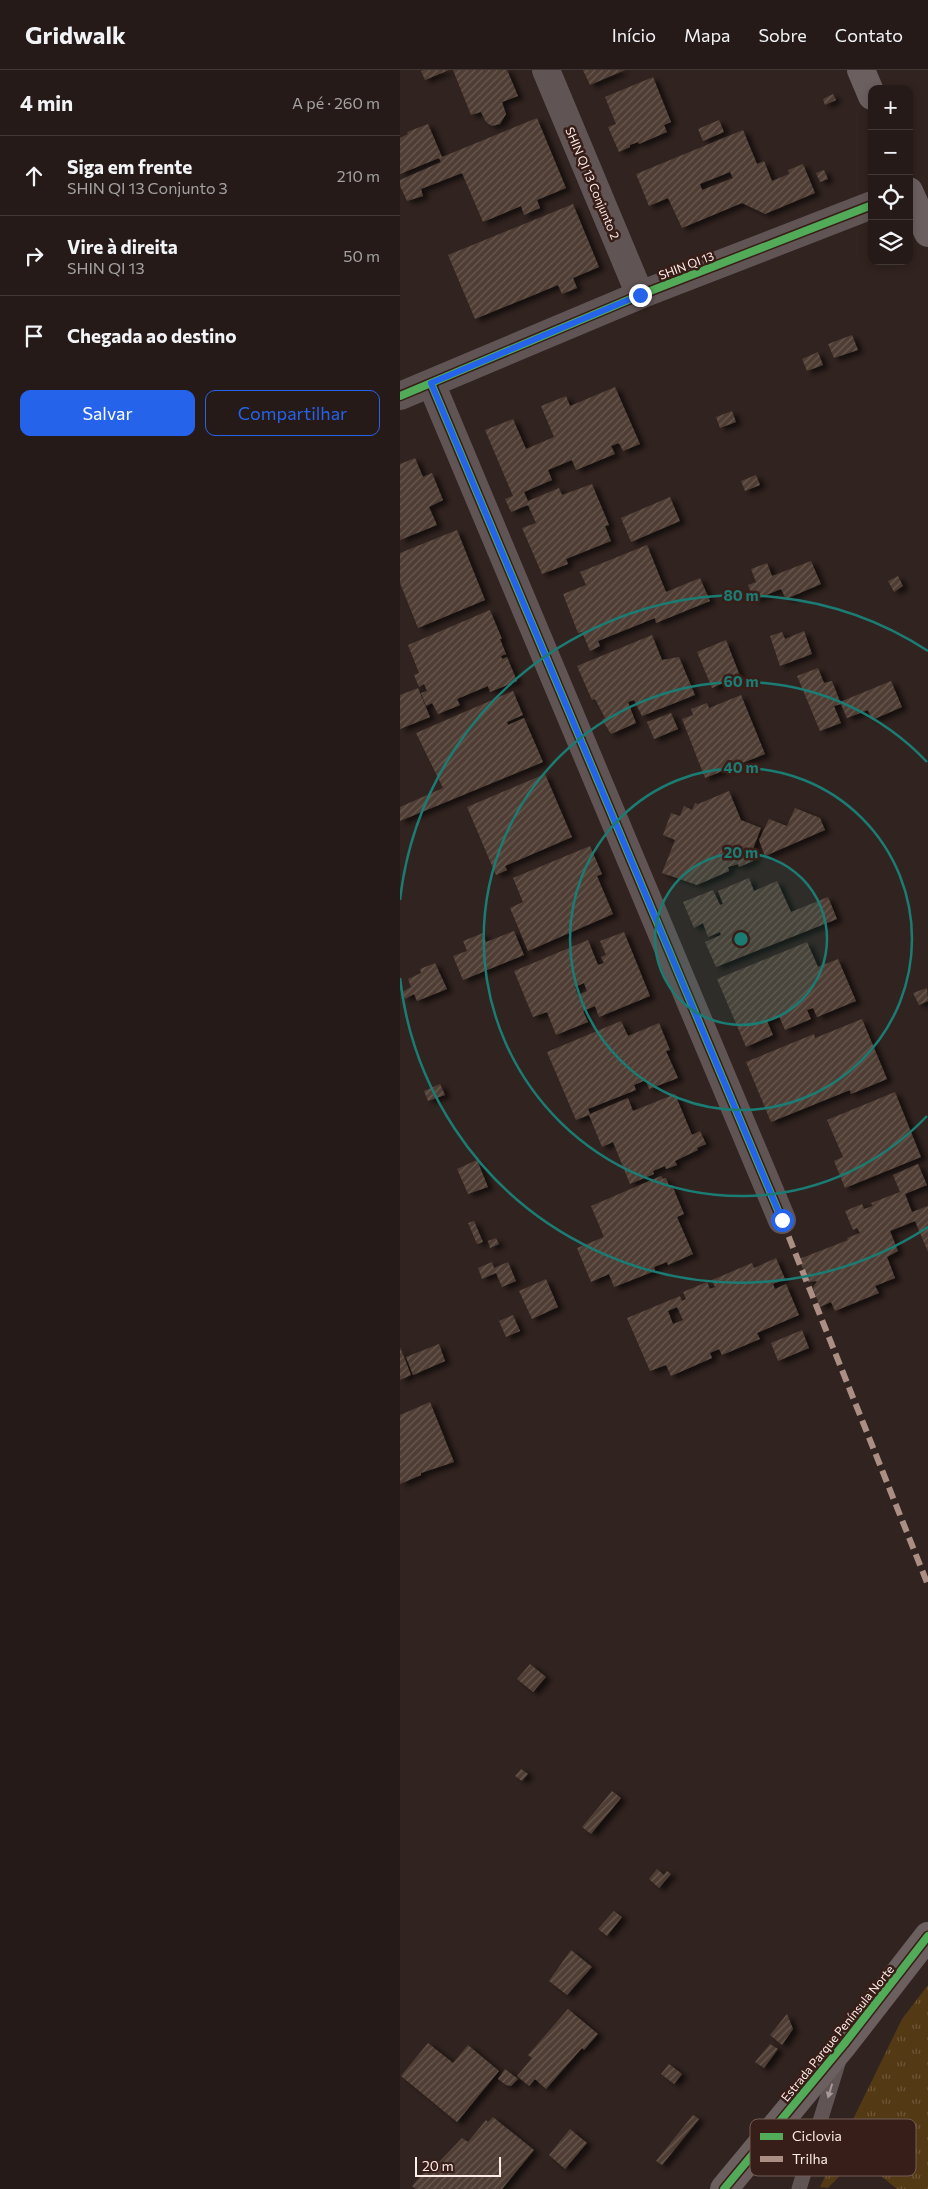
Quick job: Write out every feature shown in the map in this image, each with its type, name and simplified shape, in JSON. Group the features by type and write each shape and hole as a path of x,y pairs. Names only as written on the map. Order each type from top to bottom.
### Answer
{"main road":[{"path":"861,70 868,87"},
{"path":"913,200 928,233"},
{"name":"Estrada Parque Península Norte","path":"782,2119 844,2044 928,1936"},
{"name":"Estrada Parque Península Norte","path":"724,2189 750,2158"}],"street":[{"name":"SHIN QI 13 Conjunto 2","path":"546,70 640,295"},
{"name":"SHIN QI 13","path":"400,396 640,295 868,208"},
{"path":"431,383 782,1220"}],"lane":[{"path":"821,2119 844,2044"},
{"path":"799,2189 803,2176"}],"green space":[{"path":"928,1985 928,2189 897,2189 881,2176 916,2176 916,2119 853,2119 902,2019"},
{"path":"825,2176 840,2176 828,2188 820,2187"}],"building":[{"path":"449,70 425,80 421,71"},
{"path":"453,70 507,70 518,96 502,102 506,114 500,124 492,126 486,122 481,112 471,115"},
{"path":"583,70 625,70 590,85"},
{"path":"653,77 671,122 664,125 667,132 639,144 638,142 630,145 630,147 619,152 608,127 616,124 605,97"},
{"path":"833,94 836,100 825,105 823,99"},
{"path":"537,118 566,188 537,200 540,208 524,215 521,206 483,222 462,173 421,189 423,196 407,201 400,186 400,180 441,162 439,158 400,174 400,138 408,134 407,132 428,124 442,157"},
{"path":"719,120 724,132 703,141 698,129"},
{"path":"743,130 757,164 764,161 772,181 789,174 788,170 803,164 815,193 765,214 742,203 682,228 668,198 649,206 636,174","holes":["730,172 733,178 702,190 700,184"]},
{"path":"824,170 828,179 820,182 816,173"},
{"path":"573,204 599,267 573,278 577,288 562,294 558,285 475,319 448,255"},
{"path":"852,335 858,350 834,358 828,344"},
{"path":"818,352 823,365 807,371 802,359"},
{"path":"615,387 640,444 623,451 619,443 611,446 615,454 576,470 572,460 548,470 552,480 524,492 528,501 559,488 562,495 592,484 609,525 605,526 611,541 566,559 568,564 542,574 522,528 536,523 528,505 511,512 505,499 513,496 485,430 513,419 526,449 554,437 541,406 566,396 570,406"},
{"path":"732,411 736,422 720,428 716,417"},
{"path":"415,458 423,477 432,473 443,500 429,507 437,525 400,540 400,464"},
{"path":"756,475 760,485 745,491 741,481"},
{"path":"670,497 680,521 631,542 621,518"},
{"path":"457,530 485,600 418,628 400,583 400,553"},
{"path":"647,545 666,592 700,578 710,601 656,623 655,618 598,641 600,646 590,651 582,632 578,633 563,594 586,585 580,572"},
{"path":"811,561 821,584 786,599 781,589 754,600 748,585 756,582 751,569 767,563 772,576"},
{"path":"898,576 903,586 894,592 888,581"},
{"path":"490,610 506,654 501,656 502,659 507,657 517,681 490,692 488,686 457,699 460,705 438,714 432,703 426,706 421,693 427,691 424,684 419,687 414,675 419,673 408,645"},
{"path":"804,631 812,654 780,666 770,636 782,632 785,639"},
{"path":"652,635 662,660 679,657 695,695 642,716 634,700 628,702 636,723 611,734 602,720 605,718 595,699 592,700 577,666"},
{"path":"726,640 740,676 712,688 697,652"},
{"path":"818,668 824,683 832,681 841,704 834,706 841,723 820,731 797,676"},
{"path":"891,681 902,707 872,720 868,710 847,718 840,702"},
{"path":"418,688 430,717 400,729 400,695"},
{"path":"513,691 523,715 507,722 508,725 524,718 543,762 400,821 400,807 443,788 416,733"},
{"path":"741,695 765,754 705,778 682,719 693,715 691,709 707,703 709,708"},
{"path":"671,713 678,729 654,739 647,722"},
{"path":"545,774 572,837 505,866 507,870 496,875 467,807"},
{"path":"729,791 741,820 761,828 753,849 757,851 753,861 739,867 738,864 728,867 729,871 697,885 662,873 675,840 663,835 671,813 680,816 684,806 692,810 695,803 698,804"},
{"path":"795,808 820,818 825,830 765,856 759,840 769,819 787,826"},
{"path":"590,846 602,874 597,876 613,914 528,951 510,908 523,902 513,878"},
{"path":"749,878 754,891 777,881 791,912 828,897 837,919 716,967 705,942 721,935 720,932 708,937 703,923 694,928 683,902 713,890 720,905 723,904 718,891"},
{"path":"514,931 524,955 463,980 453,956 467,951 463,941 483,933 486,942"},
{"path":"624,932 650,996 599,1017 595,1006 583,1011 588,1022 556,1035 547,1012 533,1017 514,971 588,940 598,965 604,963 601,957 606,955 600,941","holes":["584,983 587,991 578,995 575,987"]},
{"path":"807,942 818,967 838,959 856,1001 817,1017 813,1008 807,1010 811,1019 785,1030 779,1016 767,1021 773,1035 746,1047 717,979"},
{"path":"435,963 447,989 417,1001 414,994 405,999 402,992 411,987 408,979 421,973 420,969"},
{"path":"927,988 928,1001 919,1005 913,993"},
{"path":"862,1019 887,1079 851,1094 850,1090 771,1122 746,1062 814,1034 815,1038"},
{"path":"621,1021 628,1036 659,1023 670,1050 666,1051 678,1078 649,1089 646,1080 634,1085 636,1090 588,1109 590,1114 628,1098 633,1111 675,1094 692,1135 700,1131 706,1144 675,1161 677,1165 666,1169 665,1166 653,1171 654,1174 630,1184 613,1142 602,1147 589,1115 576,1120 547,1052"},
{"path":"440,1084 445,1095 428,1101 424,1091"},
{"path":"895,1092 921,1157 845,1188 834,1161 843,1157 827,1120"},
{"path":"477,1160 488,1187 468,1194 457,1169"},
{"path":"918,1164 927,1185 905,1194 912,1212 928,1206 928,1252 915,1221 890,1231 898,1251 887,1257 895,1278 875,1286 879,1293 835,1311 831,1302 820,1307 813,1288 817,1281 808,1282 799,1259 848,1240 847,1238 860,1233 857,1228 853,1230 845,1211 862,1204 864,1209 873,1206 871,1203 900,1192 893,1175"},
{"path":"661,1176 663,1179 666,1178 669,1186 672,1185 684,1214 677,1217 693,1254 668,1265 667,1262 654,1267 655,1271 614,1287 609,1274 591,1282 577,1248 604,1237 591,1206"},
{"path":"474,1221 483,1242 477,1244 468,1223"},
{"path":"496,1238 499,1244 490,1248 488,1241"},
{"path":"776,1258 785,1279 773,1284 775,1289 786,1284 799,1315 757,1333 760,1339 722,1355 719,1349 710,1353 712,1358 671,1376 666,1365 650,1371 627,1318 680,1296 682,1301 686,1299 683,1292 707,1282 710,1289 715,1287 712,1280 752,1263 754,1268","holes":["677,1307 683,1320 673,1324 668,1311"]},
{"path":"492,1262 494,1268 508,1262 516,1281 502,1287 496,1273 482,1279 478,1268"},
{"path":"546,1279 558,1307 532,1319 519,1291"},
{"path":"513,1315 520,1331 506,1337 499,1321"},
{"path":"802,1330 809,1348 778,1361 771,1343"},
{"path":"439,1344 445,1361 413,1375 406,1357"},
{"path":"400,1347 411,1375 400,1380"},
{"path":"430,1402 454,1462 421,1473 421,1475 400,1484 400,1415"},
{"path":"530,1664 546,1677 533,1692 517,1679"},
{"path":"521,1769 528,1774 522,1781 515,1776"},
{"path":"612,1791 621,1798 591,1834 582,1827"},
{"path":"657,1869 664,1875 667,1871 671,1874 659,1888 649,1879"},
{"path":"614,1911 622,1917 607,1936 598,1929"},
{"path":"571,1950 592,1967 567,1995 549,1981"},
{"path":"568,2009 598,2034 584,2050 582,2048 546,2089 535,2079 529,2086 517,2076 532,2058 528,2055"},
{"path":"787,2014 793,2029 782,2045 770,2035"},
{"path":"428,2043 453,2063 468,2045 499,2071 457,2122 401,2076"},
{"path":"770,2044 778,2049 764,2068 755,2062"},
{"path":"669,2064 682,2074 674,2084 661,2074"},
{"path":"505,2069 518,2079 511,2086 498,2079"},
{"path":"693,2115 699,2119 662,2165 656,2161"},
{"path":"493,2117 534,2150 502,2189 416,2189 412,2186 435,2159 439,2162 462,2138 468,2142 486,2120 488,2122"},
{"path":"570,2129 587,2143 565,2169 549,2155"}],"marked path":[{"path":"782,1220 928,1585"}],"cycle path":[{"path":"400,396 640,295 868,207"},
{"path":"431,383 782,1220"},
{"path":"782,2119 844,2044 928,1936"},
{"path":"724,2189 750,2158"}],"route":[{"path":"640,295 431,383 782,1220"}]}
